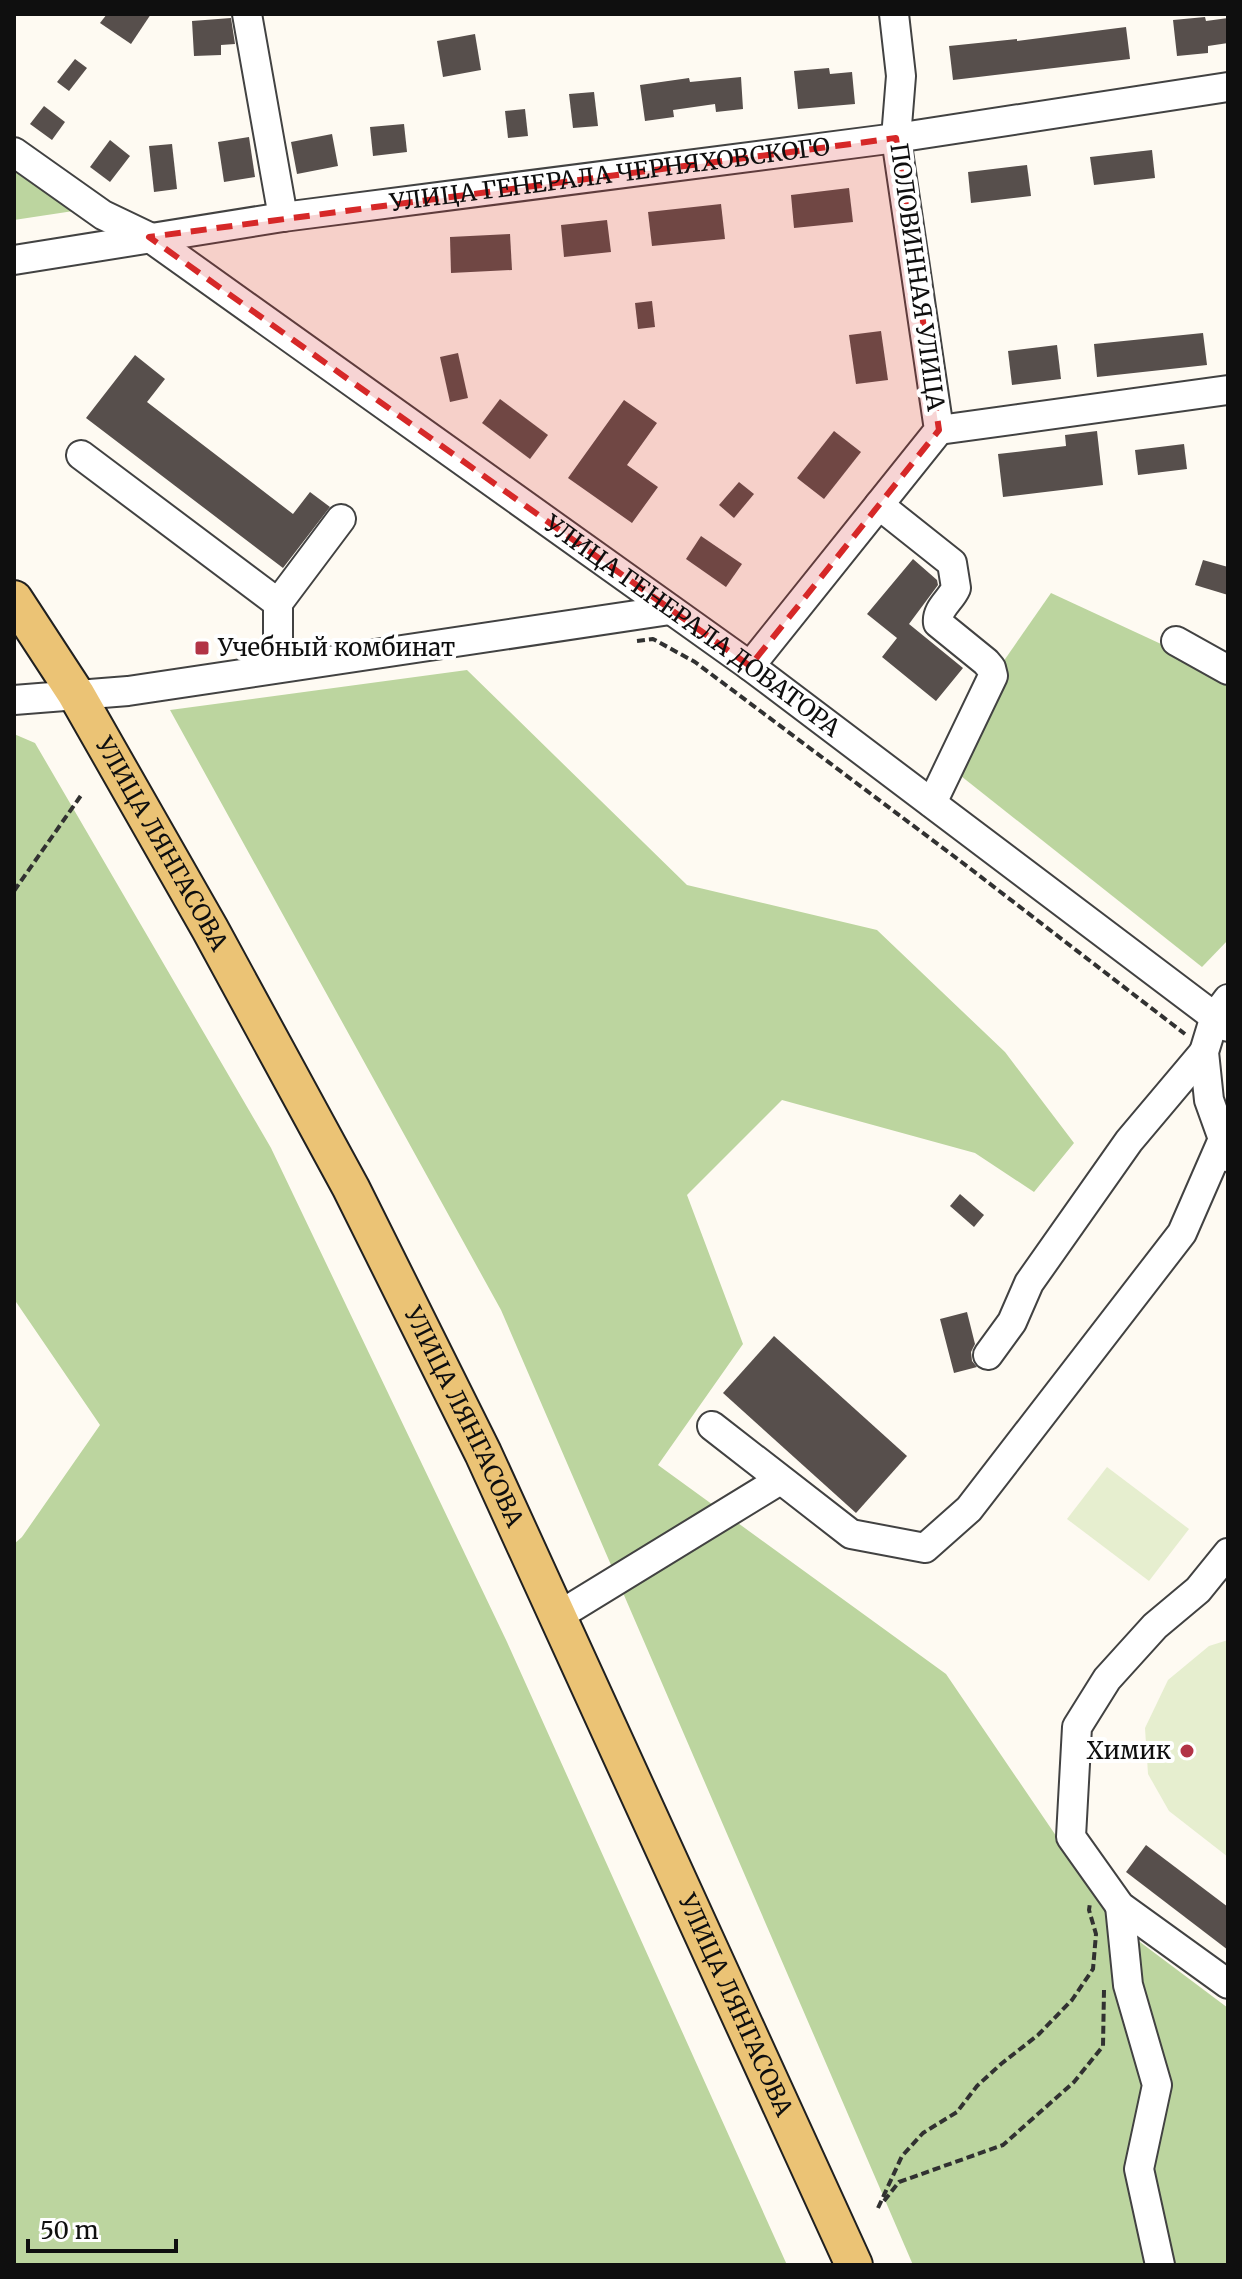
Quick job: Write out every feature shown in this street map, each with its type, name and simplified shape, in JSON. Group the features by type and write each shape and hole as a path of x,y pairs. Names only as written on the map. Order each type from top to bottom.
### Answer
{"main road":[{"name":"УЛИЦА ЛЯНГАСОВА","path":"14,599 76,694 210,929 351,1188 483,1453 854,2265"}],"street":[{"path":"247,14 283,217"},
{"name":"ПОЛОВИННАЯ УЛИЦА","path":"750,666 939,430 896,138 901,76 894,14"},
{"name":"УЛИЦА ГЕНЕРАЛА ЧЕРНЯХОВСКОГО","path":"14,260 283,217 896,138 1228,87"},
{"path":"14,152 103,215 149,237"},
{"name":"УЛИЦА ГЕНЕРАЛА ДОВАТОРА","path":"149,237 750,666 932,803 1224,1014"},
{"path":"939,430 1228,390"},
{"path":"81,455 278,603"},
{"path":"879,505 952,563 956,588 940,612 938,623 986,662 993,676 932,803"},
{"path":"278,668 278,603 341,519"},
{"path":"14,700 128,691 670,610"},
{"path":"1176,641 1228,670"},
{"path":"988,1355 1012,1322 1029,1283 1129,1141 1204,1052 1224,1014"},
{"path":"712,1426 851,1534 925,1548 969,1509 1182,1233 1225,1151 1209,1100 1204,1052"},
{"path":"558,1616 780,1480"},
{"path":"1228,1553 1198,1590 1155,1626 1107,1679 1077,1727 1071,1837 1120,1906 1228,1984"},
{"path":"1120,1906 1128,1985 1157,2085 1139,2169 1160,2265"}],"path":[{"path":"626,642 653,639 695,662 972,869 1193,1041 1224,1014"},
{"path":"14,891 82,794"},
{"path":"1094,1870 1089,1910 1096,1934 1093,1969 1072,2000 1038,2035 977,2086 957,2112 923,2133 902,2156 878,2208 899,2182 1003,2145 1074,2082 1103,2046 1106,1982"}],"highlighted area":[{"path":"896,138 939,430 750,666 149,237"}],"green space":[{"path":"14,161 80,210 14,220"},
{"path":"1051,593 1228,675 1228,940 1202,967 937,757"},
{"path":"467,670 687,885 877,930 1005,1052 1074,1143 1034,1192 975,1153 782,1100 687,1195 743,1344 658,1465 946,1674 1116,1924 1228,2008 1228,2265 913,2265 501,1310 170,710"},
{"path":"14,734 35,743 271,1148 507,1642 787,2265 14,2265 14,1544 100,1425 14,1299"},
{"path":"1107,1467 1189,1529 1149,1581 1067,1519"},
{"name":"Химик","path":"1228,1640 1228,1857 1169,1811 1148,1774 1145,1728 1168,1680 1209,1646"}],"building":[{"path":"107,14 151,14 131,44 100,23"},
{"path":"1205,17 1206,21 1228,18 1228,43 1208,46 1208,53 1177,56 1173,20"},
{"path":"231,18 235,44 221,45 221,55 194,56 192,21"},
{"path":"1126,27 1130,59 953,80 949,46"},
{"path":"475,34 481,70 443,77 437,41"},
{"path":"75,59 87,68 69,91 57,82"},
{"path":"829,68 830,74 852,72 855,104 798,109 794,71"},
{"path":"741,77 743,109 716,112 715,104 673,110 674,117 645,121 640,85 689,78 690,82"},
{"path":"594,92 598,126 573,128 569,94"},
{"path":"44,106 65,122 52,140 30,124"},
{"path":"525,109 528,136 508,138 505,111"},
{"path":"404,124 407,152 373,156 370,127"},
{"path":"332,134 338,166 297,174 291,142"},
{"path":"249,137 255,177 224,182 218,142"},
{"path":"110,140 130,156 110,182 90,167"},
{"path":"172,144 177,189 154,192 149,146"},
{"path":"1152,150 1155,178 1094,185 1090,157"},
{"path":"1027,165 1031,196 971,203 968,172"},
{"path":"849,188 853,222 794,228 791,195"},
{"path":"721,204 725,239 652,246 648,212"},
{"path":"607,220 611,252 564,257 561,225"},
{"path":"510,234 512,270 451,273 450,237"},
{"path":"652,301 655,327 638,329 635,303"},
{"path":"881,331 888,380 856,384 849,335"},
{"path":"1203,333 1207,365 1097,377 1094,344"},
{"path":"1057,345 1061,379 1012,385 1008,351"},
{"path":"458,353 468,398 450,402 440,357"},
{"path":"135,355 165,379 147,402 293,514 310,492 330,507 283,568 86,418"},
{"path":"500,399 548,435 530,459 482,423"},
{"path":"624,400 657,423 627,465 658,487 632,523 568,478"},
{"path":"834,431 861,452 824,499 797,478"},
{"path":"1097,431 1103,485 1003,497 998,454 1066,446 1065,435"},
{"path":"1184,444 1187,469 1138,475 1135,450"},
{"path":"739,482 754,494 734,518 719,505"},
{"path":"701,536 742,564 726,587 686,559"},
{"path":"913,559 937,580 938,585 909,624 963,668 936,701 882,657 897,638 867,614"},
{"path":"1203,560 1228,567 1228,595 1195,585"},
{"path":"960,1194 984,1215 974,1227 950,1206"},
{"path":"967,1312 975,1344 971,1352 972,1361 977,1367 954,1373 940,1319"},
{"path":"774,1336 907,1456 856,1513 723,1393"},
{"path":"1146,1845 1228,1907 1228,1950 1126,1872"}],"place":[{"name":"Учебный комбинат","path":"202,648"},
{"name":"Химик","path":"1187,1751"}]}
